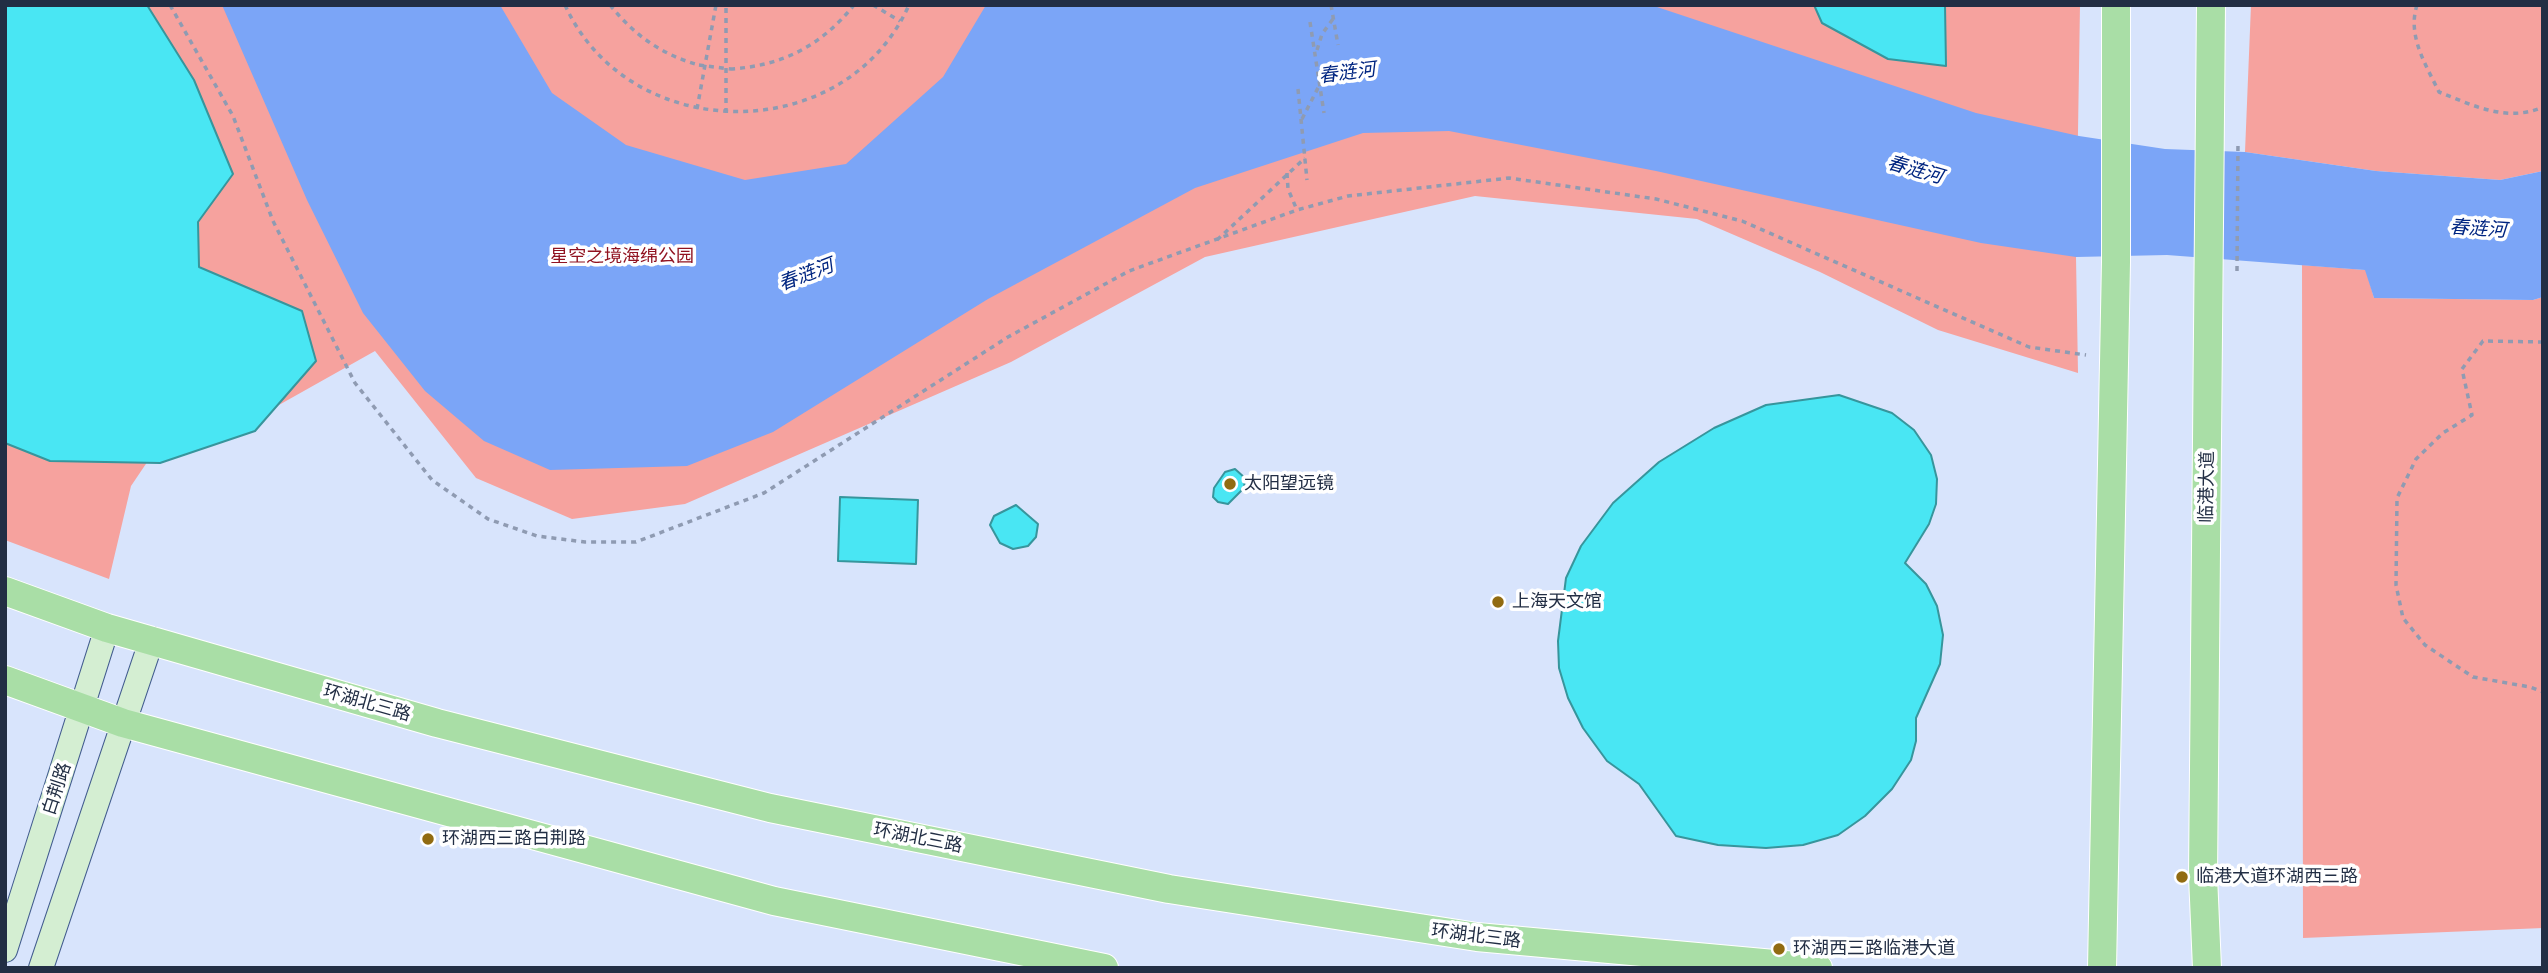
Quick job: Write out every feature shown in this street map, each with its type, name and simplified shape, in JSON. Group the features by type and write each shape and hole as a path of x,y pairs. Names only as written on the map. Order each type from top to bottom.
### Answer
{"main road":[{"path":"2102,968 2116,262 2116,5"},
{"name":"临港大道","path":"2207,968 2203,876 2223,270 2224,142 2211,5"},
{"name":"环湖北三路","path":"5,591 38,606 107,628 437,723 770,808 1169,890 1477,937 1818,968"},
{"name":"白荆路","path":"5,950 107,628"},
{"path":"41,968 152,639"},
{"path":"5,680 123,723 774,901 1104,968"}],"path":[{"path":"170,5 233,116 273,221 355,383 432,480 488,519 537,536 585,542 636,542 764,493 1009,337 1129,271 1297,210 1348,196 1509,178 1656,199 1742,221 2029,347 2086,355"},
{"path":"565,5 583,37 605,61 630,81 659,97 697,109 726,113 753,113 785,108 816,97 844,81 869,61 909,5"},
{"path":"610,5 641,38 661,51 699,65 730,69 766,65 800,52 838,24 854,5"},
{"path":"697,109 716,5"},
{"path":"726,5 726,113"},
{"path":"873,5 900,21"},
{"path":"1331,5 1338,45"},
{"path":"2417,5 2413,16 2417,48 2439,92 2488,112 2530,113 2543,107"},
{"path":"1316,56 1318,43 1334,19"},
{"path":"1310,22 1324,113"},
{"path":"1301,123 1305,109 1320,84"},
{"path":"1298,89 1307,180"},
{"path":"2223,270 2224,142"},
{"path":"1214,242 1305,158"},
{"path":"1287,173 1288,189 1297,210"},
{"path":"2543,342 2483,341 2462,369 2472,415 2443,433 2416,459 2397,498 2396,585 2403,618 2425,645 2448,663 2473,677 2530,687 2543,692"}],"green space":[{"name":"星空之境海绵公园","path":"5,5 2080,5 2076,257 2078,373 1938,330 1820,272 1697,219 1475,196 1205,257 1011,362 685,504 572,519 476,478 375,351 270,410 181,412 131,486 109,579 5,540"},
{"path":"2251,5 2543,5 2543,171 2500,180 2376,171 2245,152"},
{"path":"2302,265 2366,270 2374,298 2533,300 2543,297 2543,928 2303,938"}],"water":[{"name":"春涟河","path":"222,5 500,5 552,93 626,145 745,180 846,164 943,77 986,5 1651,5 1976,113 2079,136 2165,149 2245,152 2376,171 2500,180 2543,171 2543,297 2533,300 2374,298 2365,270 2167,255 2076,257 1981,243 1656,171 1449,131 1363,133 1195,188 988,299 773,432 687,466 550,470 484,441 425,391 363,313 307,200"}],"building":[{"path":"5,5 147,5 194,80 233,174 198,222 199,267 302,311 316,361 255,431 160,463 50,461 5,443"},
{"path":"1814,5 1945,5 1946,66 1888,59 1822,23"},
{"name":"上海天文馆","path":"1839,395 1892,413 1914,430 1931,455 1937,479 1936,504 1929,524 1905,563 1926,584 1937,606 1943,635 1940,664 1916,718 1916,741 1911,760 1892,789 1865,816 1838,835 1803,845 1766,848 1718,845 1676,836 1639,784 1607,761 1583,728 1568,698 1559,668 1558,641 1566,578 1581,546 1613,503 1659,462 1714,428 1766,405"},
{"name":"太阳望远镜","path":"1235,469 1245,478 1244,488 1228,504 1218,502 1213,497 1214,488 1225,472"},
{"path":"840,497 918,500 916,564 838,561"},
{"path":"1016,505 1038,524 1036,537 1028,546 1013,549 1000,543 990,525 994,516"}],"place":[{"name":"太阳望远镜","path":"1230,484"},
{"name":"上海天文馆","path":"1498,602"},
{"name":"环湖西三路白荆路","path":"428,839"},
{"name":"临港大道环湖西三路","path":"2182,877"},
{"name":"环湖西三路临港大道","path":"1779,949"}]}
